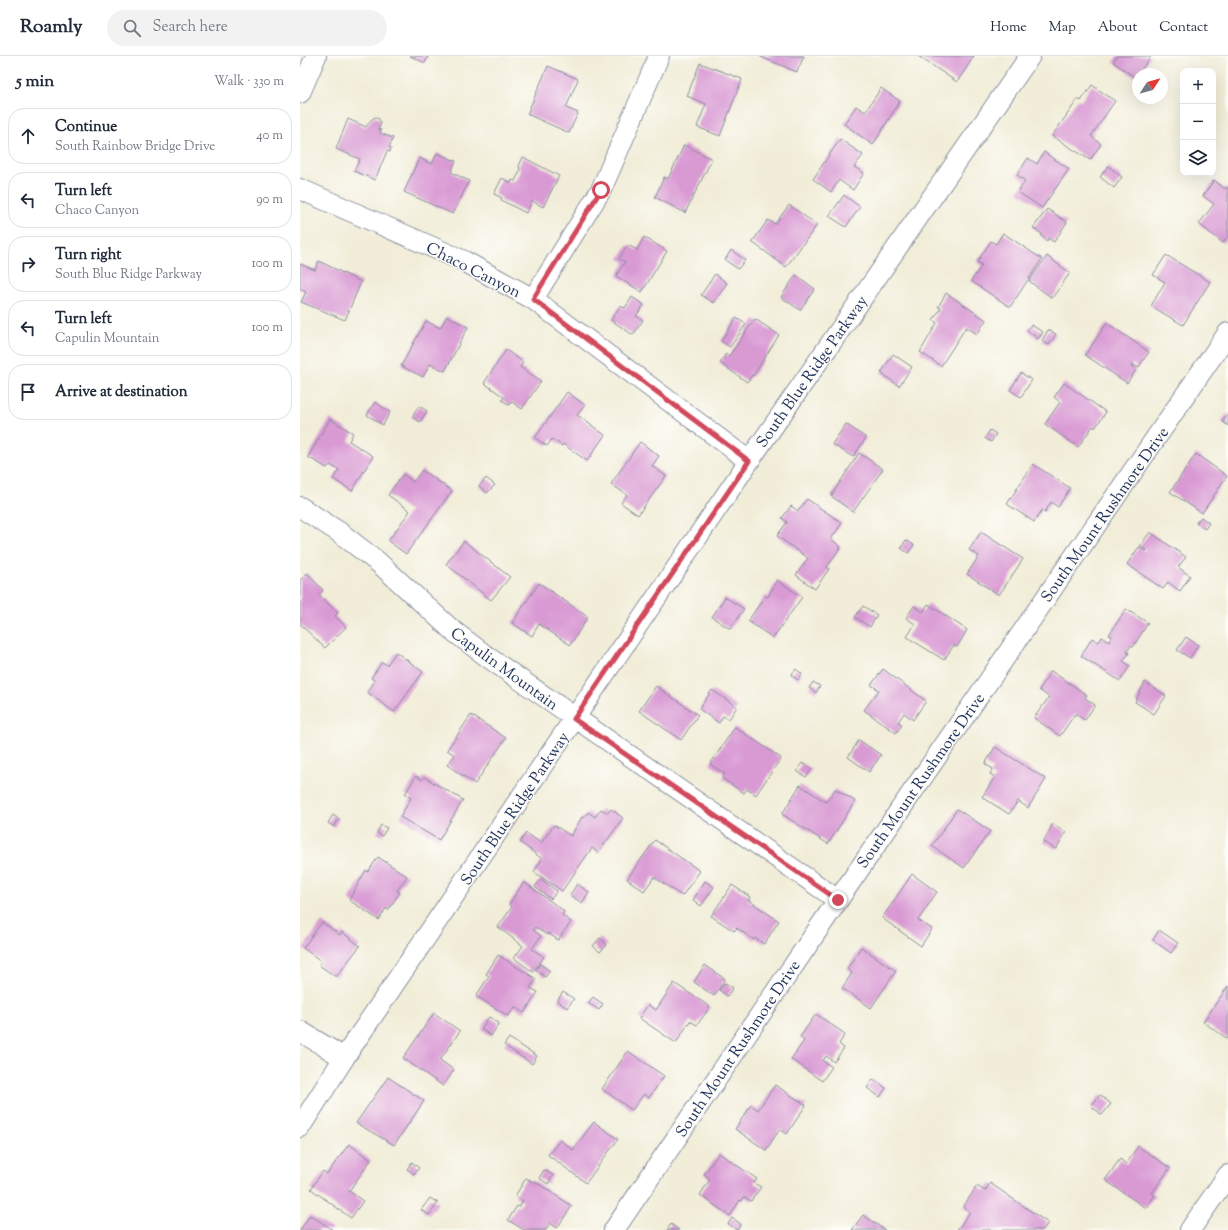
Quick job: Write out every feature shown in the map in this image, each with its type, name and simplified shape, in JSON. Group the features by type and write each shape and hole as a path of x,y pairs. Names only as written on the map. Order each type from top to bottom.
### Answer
{"street":[{"path":"300,93 316,56"},
{"path":"533,299 601,190 659,56"},
{"name":"South Blue Ridge Parkway","path":"300,1127 344,1058 749,461 1030,56"},
{"name":"Chaco Canyon","path":"300,189 464,261 533,299 749,461"},
{"name":"South Mount Rushmore Drive","path":"614,1230 838,900 1228,333"},
{"name":"Capulin Mountain","path":"300,507 345,536 379,563 452,630 483,654 574,719 838,900"},
{"path":"300,1031 344,1058"},
{"path":"1190,1230 1228,1175"}],"building":[{"path":"410,56 428,56 425,63"},
{"path":"759,56 804,56 797,72"},
{"path":"918,56 974,56 957,82"},
{"path":"1117,56 1151,56 1143,68 1132,68 1132,75 1113,62"},
{"path":"700,63 742,79 720,136 697,127 706,104 687,96"},
{"path":"548,66 578,79 566,108 578,113 569,133 527,114"},
{"path":"1092,85 1115,101 1091,136 1101,144 1090,160 1052,136 1078,99 1081,101"},
{"path":"881,88 900,101 873,145 844,124 856,106 865,112"},
{"path":"375,117 379,119 381,123 378,129 381,130 380,133 393,138 389,147 391,148 390,152 387,151 375,180 354,171 360,159 336,149 348,119 366,127"},
{"path":"840,139 863,155 854,167 864,173 853,190 839,180 831,192 813,179"},
{"path":"684,145 712,159 685,213 655,197 664,177 668,179"},
{"path":"1044,152 1069,169 1042,208 1018,192 1025,181 1017,175 1028,158 1037,164"},
{"path":"437,153 456,161 451,172 469,181 453,214 404,192 419,158 432,164"},
{"path":"523,157 559,176 543,207 532,201 526,213 501,200 502,198 494,194 502,178 511,183 512,180 515,181 520,171 519,166"},
{"path":"1108,166 1122,177 1114,188 1100,177"},
{"path":"1214,180 1225,189 1226,187 1228,188 1228,236 1223,243 1199,224 1214,204 1203,196"},
{"path":"844,195 860,207 846,227 829,216"},
{"path":"789,205 817,225 786,267 752,242 768,220 775,224"},
{"path":"1047,209 1067,222 1054,242 1048,238 1047,241 1041,236 1042,234 1033,228"},
{"path":"1003,233 1042,259 1010,307 971,281 982,265 977,262 991,241 996,244"},
{"path":"644,237 667,251 642,292 616,276 625,262 619,259 628,245 637,250"},
{"path":"731,250 745,260 738,269 725,260"},
{"path":"1166,255 1210,282 1183,325 1151,306 1165,282 1153,275"},
{"path":"1047,256 1070,273 1052,298 1029,281"},
{"path":"319,261 361,282 345,320 301,302 306,292 300,289 300,264 315,270"},
{"path":"715,274 727,283 714,303 701,295"},
{"path":"796,275 815,289 800,310 781,297"},
{"path":"946,293 986,320 977,334 966,327 941,366 920,352 937,323 933,320 941,308 938,307"},
{"path":"632,297 644,305 636,316 643,320 633,335 611,320 620,306 625,308"},
{"path":"447,316 468,327 445,371 430,364 423,377 401,366 426,321 440,328"},
{"path":"736,318 746,324 730,347 721,341"},
{"path":"755,319 779,335 753,376 752,375 747,382 720,363 726,354 729,356"},
{"path":"1107,323 1149,352 1138,368 1132,364 1131,366 1136,370 1127,383 1085,355"},
{"path":"1031,325 1043,332 1038,339 1027,330"},
{"path":"1048,330 1056,334 1049,345 1042,341"},
{"path":"506,350 523,362 520,367 541,381 522,409 512,402 509,405 502,400 504,397 484,383"},
{"path":"893,354 912,367 899,386 881,373"},
{"path":"1021,373 1032,380 1021,397 1010,390"},
{"path":"1064,383 1106,412 1095,428 1093,426 1078,447 1045,424 1060,402 1054,397"},
{"path":"567,392 585,405 577,415 605,435 587,461 563,444 562,446 552,439 547,446 535,438"},
{"path":"375,402 390,412 383,425 367,415"},
{"path":"419,406 427,411 420,422 412,417"},
{"path":"1228,413 1228,426 1222,421"},
{"path":"330,419 353,433 349,441 373,456 352,491 333,479 339,470 330,465 327,468 308,457"},
{"path":"846,424 866,438 853,457 832,444"},
{"path":"990,430 996,434 991,442 985,438"},
{"path":"640,442 659,456 652,466 666,476 638,515 621,503 627,495 611,484"},
{"path":"859,453 883,469 853,512 831,496"},
{"path":"1196,454 1227,476 1202,513 1170,492"},
{"path":"1033,464 1070,488 1058,507 1051,502 1045,512 1042,510 1034,522 1007,504"},
{"path":"422,470 452,491 406,554 388,541 410,511 388,495 403,474 413,482"},
{"path":"486,478 495,485 487,493 479,486"},
{"path":"807,499 842,523 831,539 841,547 827,567 829,569 815,589 796,575 808,558 777,536 787,522 782,518 791,506 798,511"},
{"path":"1201,517 1209,523 1205,529 1196,523"},
{"path":"981,532 1023,559 999,595 967,574 979,556 969,550"},
{"path":"1150,532 1186,557 1178,567 1190,576 1180,591 1168,582 1163,589 1127,564 1139,547 1145,551 1146,550 1140,546"},
{"path":"906,540 914,545 908,553 901,548"},
{"path":"464,541 510,577 491,600 446,564"},
{"path":"307,573 323,590 319,595 338,613 335,616 346,627 325,648 300,624 300,580"},
{"path":"777,580 802,597 773,638 748,621 765,596 768,597"},
{"path":"539,583 588,617 570,645 539,624 532,636 512,623"},
{"path":"725,597 744,609 730,629 712,617"},
{"path":"928,604 967,630 957,647 954,645 944,660 907,637 915,624 906,618 914,606 923,612"},
{"path":"863,606 877,615 870,627 855,617"},
{"path":"1126,609 1148,623 1133,647 1131,645 1127,652 1129,653 1123,661 1130,666 1120,681 1081,656 1092,638 1099,642 1102,637 1109,641 1112,636 1109,635"},
{"path":"1186,637 1198,645 1190,658 1177,650"},
{"path":"396,652 423,672 394,712 367,692 375,681 371,678 382,662 387,665"},
{"path":"796,669 802,674 798,680 791,675"},
{"path":"883,669 926,701 913,720 904,713 898,722 902,725 896,733 864,710 879,690 871,685"},
{"path":"1051,671 1087,695 1085,698 1095,705 1085,720 1075,714 1060,736 1034,718 1049,697 1039,690"},
{"path":"813,682 820,686 816,693 809,688"},
{"path":"1145,682 1166,696 1154,714 1135,702"},
{"path":"656,686 698,715 681,740 639,711"},
{"path":"712,690 737,707 729,719 723,716 719,723 699,709"},
{"path":"471,715 506,738 475,784 447,765 455,755 447,750"},
{"path":"735,727 781,758 756,795 747,789 744,793 722,778 725,774 710,764"},
{"path":"859,740 881,755 869,772 848,757"},
{"path":"995,747 1046,779 1028,808 1018,801 1009,814 982,797 995,777 990,774 993,769 985,764"},
{"path":"802,763 812,769 806,777 797,771"},
{"path":"416,776 422,780 424,777 463,800 439,840 400,817 411,798 405,794"},
{"path":"800,785 826,802 835,789 855,801 828,844 782,814"},
{"path":"601,809 608,813 611,809 623,818 598,853 592,848 562,891 534,872 542,859 520,842 526,833 541,843 554,825 571,836 582,817 584,818 588,812 595,817"},
{"path":"957,809 990,831 964,868 932,846"},
{"path":"333,815 339,819 334,827 328,823"},
{"path":"1053,824 1066,832 1056,849 1043,842"},
{"path":"381,825 387,828 382,836 377,833"},
{"path":"655,840 700,871 682,896 654,877 644,891 627,879"},
{"path":"378,857 407,876 397,891 400,892 388,910 386,908 379,920 349,900 366,870 368,872"},
{"path":"912,874 937,892 918,920 932,929 921,946 882,918"},
{"path":"541,879 557,891 551,899 535,887"},
{"path":"705,881 714,887 701,906 693,900"},
{"path":"524,882 564,911 562,915 571,922 558,940 535,927 533,930 541,936 532,949 544,957 533,972 514,958 523,946 498,927 512,907 509,904"},
{"path":"577,884 589,892 582,903 570,895"},
{"path":"732,885 750,897 748,900 779,921 764,944 755,938 754,940 737,928 734,931 711,916"},
{"path":"322,922 340,935 342,932 360,946 336,977 319,965 321,961 303,948"},
{"path":"1159,930 1178,943 1171,953 1153,940"},
{"path":"600,938 607,945 600,952 593,946"},
{"path":"861,947 896,971 871,1008 842,988 852,973 847,969"},
{"path":"498,955 536,979 530,988 538,992 524,1013 515,1007 508,1016 476,996 489,976 486,974"},
{"path":"540,964 550,971 545,977 536,970"},
{"path":"705,965 725,979 714,996 694,982"},
{"path":"674,983 710,1007 697,1025 690,1021 676,1043 639,1018 648,1005 656,1010"},
{"path":"725,983 733,988 727,996 719,990"},
{"path":"1228,986 1228,1039 1203,1022"},
{"path":"563,992 574,999 567,1008 557,1001"},
{"path":"593,997 603,1004 599,1010 588,1003"},
{"path":"434,1013 460,1031 440,1060 454,1070 443,1086 403,1058"},
{"path":"816,1014 845,1034 839,1044 844,1048 834,1062 826,1056 823,1061 832,1067 822,1081 791,1059 804,1041 800,1037"},
{"path":"489,1017 499,1023 491,1036 481,1029"},
{"path":"509,1038 537,1056 532,1064 504,1045"},
{"path":"628,1051 664,1076 649,1098 644,1094 632,1110 602,1089"},
{"path":"388,1077 424,1101 394,1145 356,1123"},
{"path":"873,1079 886,1088 880,1097 867,1088"},
{"path":"775,1085 806,1105 787,1134 780,1129 766,1150 735,1129 751,1105 758,1110"},
{"path":"1100,1095 1111,1104 1102,1115 1091,1106"},
{"path":"594,1122 618,1139 586,1183 548,1155 560,1140 573,1150"},
{"path":"349,1144 371,1160 349,1191 363,1201 351,1218 311,1189 323,1171 327,1174"},
{"path":"1138,1146 1170,1168 1152,1193 1155,1195 1146,1208 1105,1180 1120,1159 1126,1164"},
{"path":"719,1153 757,1179 754,1183 761,1187 751,1201 744,1197 742,1201 740,1200 730,1216 700,1195 710,1179 704,1174"},
{"path":"412,1162 419,1168 414,1174 407,1169"},
{"path":"544,1170 553,1175 548,1184 539,1178"},
{"path":"526,1178 533,1182 534,1181 572,1206 557,1228 550,1223 546,1230 524,1230 508,1220 517,1206 519,1207 523,1201 515,1196"},
{"path":"990,1183 1048,1223 1043,1230 957,1230 970,1212 963,1207 977,1186 985,1191"},
{"path":"430,1198 438,1203 429,1215 421,1210"},
{"path":"310,1215 333,1230 300,1230"},
{"path":"863,1215 885,1230 852,1230"},
{"path":"732,1218 741,1224 737,1230 728,1224"},
{"path":"671,1224 679,1230 667,1230"}],"route":[{"path":"601,190 533,299 749,461 574,719 838,900"}]}
